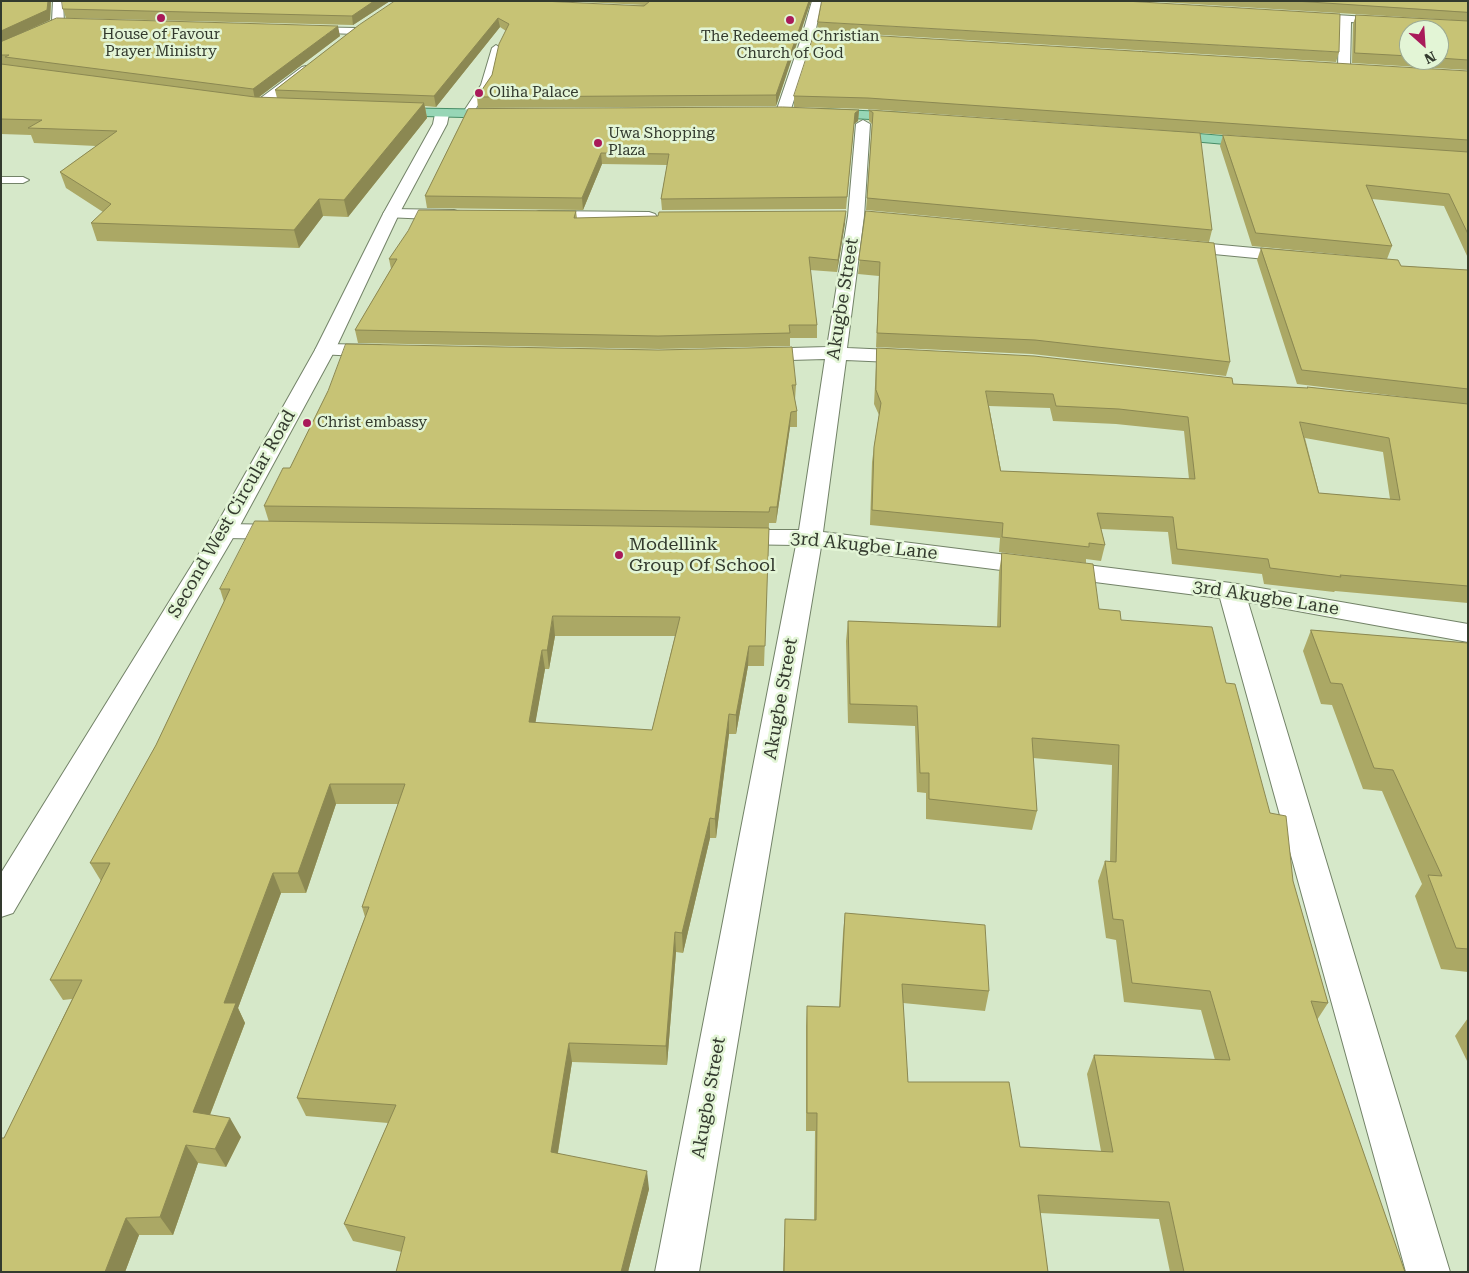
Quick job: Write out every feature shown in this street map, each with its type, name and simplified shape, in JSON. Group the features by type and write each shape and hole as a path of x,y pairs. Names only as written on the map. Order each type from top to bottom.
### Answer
{"main road":[{"path":"373,115 441,119 513,118 468,114 441,119"},
{"path":"813,118 914,122 863,124 813,118"},
{"path":"1154,140 1272,149"}],"street":[{"path":"1,47 63,23 58,1"},
{"path":"783,116 817,1"},
{"path":"1286,15 1468,26"},
{"path":"1344,68 1345,18"},
{"path":"287,29 360,29 341,43"},
{"path":"808,36 867,39"},
{"path":"261,108 319,60"},
{"name":"Second West Circular Road","path":"4,895 225,531 324,350 391,214 441,119"},
{"name":"Akugbe Street","path":"677,1272 810,538 856,217 863,124"},
{"path":"391,214 468,215"},
{"path":"527,216 663,217"},
{"path":"1162,245 1310,258"},
{"path":"324,350 401,352"},
{"path":"737,356 835,353 934,358"},
{"path":"225,531 314,532"},
{"name":"3rd Akugbe Lane","path":"711,537 810,538 1231,591 1468,633"},
{"path":"1231,591 1428,1272"}],"lane":[{"path":"468,114 486,85 496,48"},
{"path":"1,180 23,180"}],"building":[{"path":"1,1 48,1 47,10 1,31"},
{"path":"62,1 374,1 352,16 63,9"},
{"path":"395,1 542,1 644,6 650,1 809,1 776,95 477,97 492,75 499,44 509,24 498,18 434,96 275,90 359,25"},
{"path":"822,1 1125,1 1340,14 1339,52 818,22"},
{"path":"1295,1 1468,1 1468,12"},
{"path":"1356,15 1468,21 1468,60 1449,59 1449,20 1399,20 1399,55 1355,53"},
{"path":"57,18 338,26 253,89 1,55 1,42"},
{"path":"815,32 1399,67 1399,70 1468,71 1468,140 868,98 794,96"},
{"path":"1,64 255,97 424,103 344,200 319,199 294,230 91,223 111,204 60,172 117,131 28,128 42,120 1,119"},
{"path":"783,107 859,110 855,113 847,197 661,199 669,154 601,153 582,198 425,196 468,109"},
{"path":"869,110 1200,133 1212,230 867,198 873,113"},
{"path":"1223,135 1468,152 1468,234 1449,194 1366,185 1392,246 1256,233"},
{"path":"419,210 576,211 574,218 658,216 659,212 846,211 838,260 809,257 817,325 789,325 790,333 658,336 355,330 397,259 389,259 408,231"},
{"path":"866,211 1214,243 1230,362 1035,340 877,333 880,262 859,260"},
{"path":"1261,248 1398,260 1401,266 1468,270 1468,389 1302,370"},
{"path":"346,344 658,350 792,347 796,385 792,385 797,411 791,412 777,507 770,507 769,512 264,506 283,468 290,468 328,391"},
{"path":"877,348 1034,356 1232,378 1233,384 1307,387 1468,404 1468,586 1340,575 1341,577 1270,568 1268,559 1177,549 1173,517 1097,513 1105,545 1089,543 1089,547 1002,537 1003,523 872,510 874,447 881,403 876,390","holes":["986,391 1053,394 1056,406 1119,409 1188,417 1195,479 1001,471","1300,422 1389,438 1400,500 1319,493"]},
{"path":"255,521 769,528 765,646 749,646 736,715 729,714 715,819 710,818 682,933 675,932 666,1046 569,1043 551,1152 647,1171 621,1272 396,1272 405,1237 344,1224 396,1105 297,1098 369,907 362,907 405,784 330,784 298,873 273,873 224,1003 236,1003 193,1112 230,1118 215,1149 186,1145 160,1217 126,1218 105,1272 1,1272 1,1138 4,1138 82,980 50,980 110,863 90,863 156,745 230,589 220,589","holes":["553,616 680,617 652,730 529,722 542,650 547,650"]},
{"path":"1002,553 1093,564 1099,609 1120,611 1121,620 1212,627 1226,683 1235,684 1270,813 1286,816 1293,881 1328,1003 1311,1001 1405,1272 1184,1272 1169,1202 1038,1195 1048,1272 784,1272 785,1219 816,1220 817,1113 807,1113 807,1006 840,1007 845,913 985,925 989,991 902,984 908,1082 1009,1082 1020,1147 1113,1152 1094,1055 1230,1060 1210,991 1132,983 1123,920 1113,919 1105,861 1116,862 1119,745 1032,738 1037,811 929,799 929,773 920,773 917,706 850,704 848,621 1000,627"},
{"path":"1311,630 1468,643 1468,949 1456,948 1428,875 1442,876 1393,770 1374,768 1342,684 1331,683"}],"place":[{"name":"House of Favour Prayer Ministry","path":"161,18"},
{"name":"The Redeemed Christian Church of God","path":"790,20"},
{"name":"Oliha Palace","path":"479,93"},
{"name":"Uwa Shopping Plaza","path":"598,143"},
{"name":"Christ embassy","path":"307,423"},
{"name":"Modellink Group Of School","path":"619,555"}]}
